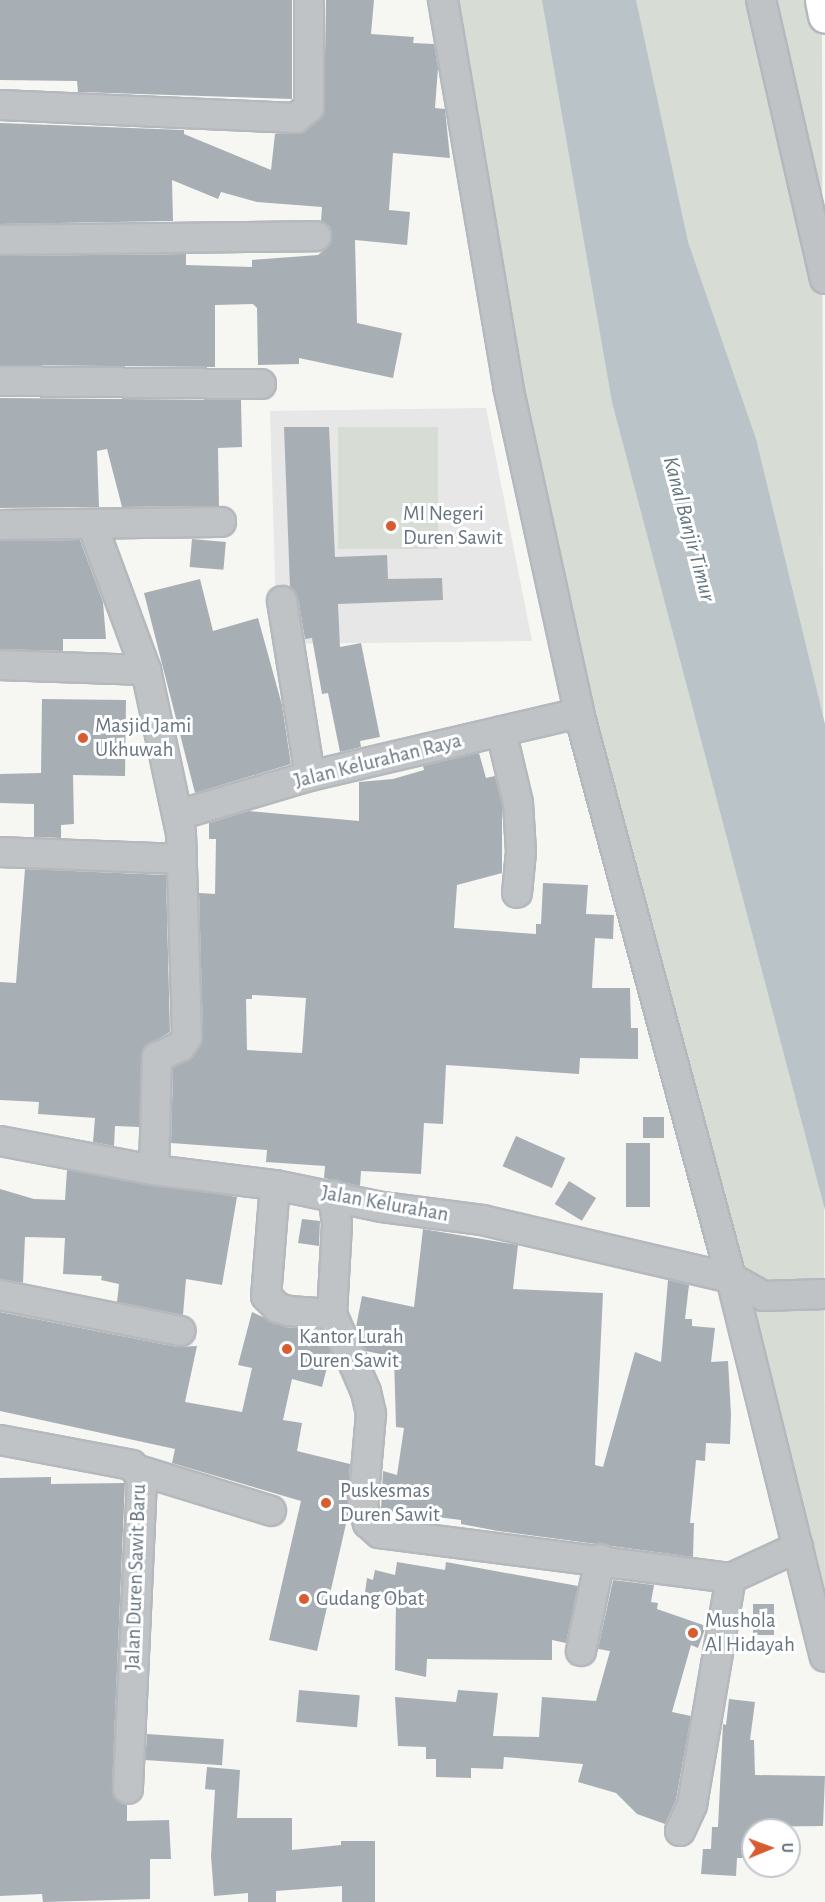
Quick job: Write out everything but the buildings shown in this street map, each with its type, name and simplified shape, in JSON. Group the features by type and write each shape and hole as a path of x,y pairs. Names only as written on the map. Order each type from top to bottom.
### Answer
{"main road":[{"path":"822,0 825,16"}],"street":[{"path":"0,105 296,118 309,107 309,0"},
{"path":"443,0 508,386 579,713 731,1278 825,1657"},
{"path":"761,0 825,279"},
{"path":"0,240 316,236"},
{"path":"0,381 261,384"},
{"path":"0,525 93,527 221,522"},
{"path":"93,527 146,670 178,814 187,1036 181,1046 157,1057 154,1170"},
{"path":"282,602 310,776"},
{"path":"0,665 146,670"},
{"name":"Jalan Kelurahan Raya","path":"178,814 310,776 579,713"},
{"path":"501,731 518,803 521,852 517,893"},
{"path":"0,852 181,859"},
{"name":"Jalan Kelurahan","path":"0,1141 154,1170 275,1185 333,1195 382,1208 482,1220 731,1278 763,1296 825,1294"},
{"path":"275,1185 267,1296 278,1308 332,1314"},
{"path":"333,1195 337,1224 332,1314 366,1392 371,1414 363,1506 368,1523 379,1533 600,1558 731,1578 798,1547"},
{"path":"0,1295 180,1331"},
{"name":"Jalan Duren Sawit Baru","path":"0,1440 132,1465 138,1470 142,1479 128,1789"},
{"path":"138,1470 271,1510"},
{"path":"581,1651 600,1558"},
{"path":"680,1831 692,1805 731,1578"}],"shaded area":[{"path":"444,0 822,0 825,1657 579,713"},
{"name":"MI Negeri Duren Sawit","path":"486,408 532,641 277,644 270,411"},
{"path":"338,427 438,427 438,549 338,549"}],"water":[{"name":"Kanal Banjir Timur","path":"542,0 636,0 688,242 756,439 825,724 825,1210 612,402"}],"place":[{"name":"MI Negeri Duren Sawit","path":"391,526"},
{"name":"Masjid Jami Ukhuwah","path":"83,738"},
{"name":"Kantor Lurah Duren Sawit","path":"287,1349"},
{"name":"Puskesmas Duren Sawit","path":"326,1503"},
{"name":"Gudang Obat","path":"304,1599"},
{"name":"Mushola Al Hidayah","path":"693,1633"}]}
